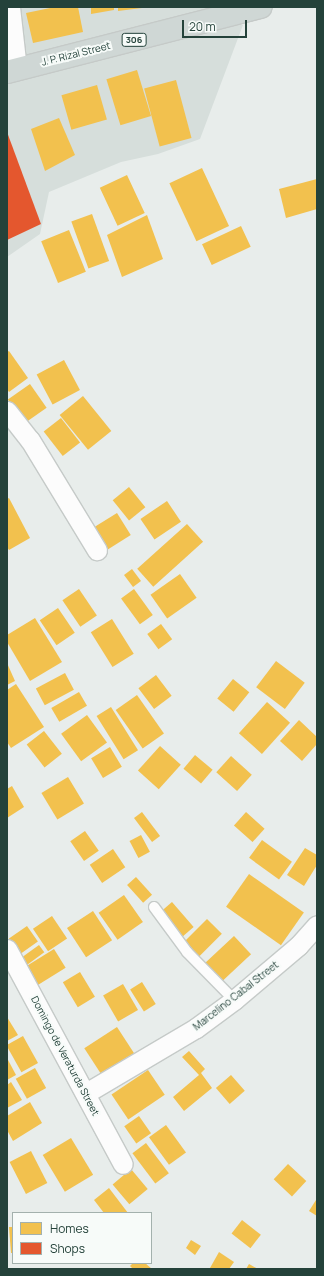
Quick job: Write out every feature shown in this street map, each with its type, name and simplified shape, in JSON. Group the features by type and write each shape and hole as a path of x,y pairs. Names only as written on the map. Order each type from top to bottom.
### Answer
{"main road":[{"name":"J. P. Rizal Street","path":"12,70 255,8"}],"street":[{"path":"10,7 12,70"},
{"path":"7,411 30,440 97,550"},
{"name":"Marcelino Cabal Street","path":"86,1093 196,1028 234,1000 298,946 317,925"},
{"name":"Domingo de Veraturda Street","path":"7,949 123,1164"}],"lane":[{"path":"154,906 187,952 234,1000"}],"shaded area":[{"path":"7,7 258,7 7,71"},
{"path":"216,24 243,25 200,139 158,154 121,162 49,192 40,234 7,257 7,76"}],"building: Homes":[{"path":"55,7 78,7 83,32 33,43 26,13"},
{"path":"91,7 114,7 114,10 91,14"},
{"path":"118,7 142,7 142,8 118,11"},
{"path":"137,70 151,116 120,125 106,79"},
{"path":"176,80 192,138 160,146 144,89"},
{"path":"97,85 107,120 71,130 61,95"},
{"path":"59,118 75,155 45,171 31,129"},
{"path":"202,168 229,226 196,241 169,183"},
{"path":"127,175 145,213 118,226 100,188"},
{"path":"317,179 317,209 286,218 279,189"},
{"path":"92,214 109,261 88,269 71,222"},
{"path":"147,215 163,259 122,277 107,235"},
{"path":"241,226 251,247 212,265 202,244"},
{"path":"69,230 86,272 58,283 41,241"},
{"path":"9,351 28,378 9,392 7,389 7,352"},
{"path":"64,360 80,390 53,405 37,375"},
{"path":"30,384 47,408 25,423 8,399"},
{"path":"83,396 111,431 88,450 60,415"},
{"path":"61,418 80,442 63,456 44,432"},
{"path":"129,487 145,507 129,520 113,500"},
{"path":"9,498 30,538 9,550 7,547 7,499"},
{"path":"167,501 181,522 154,540 140,519"},
{"path":"117,513 131,535 106,550 92,528"},
{"path":"187,524 203,542 153,587 137,569"},
{"path":"132,569 141,581 133,587 124,575"},
{"path":"180,574 197,598 167,618 151,595"},
{"path":"79,589 97,616 80,627 62,600"},
{"path":"134,589 153,615 140,624 121,598"},
{"path":"58,608 75,633 57,645 40,620"},
{"path":"35,618 62,662 30,681 7,642 7,635"},
{"path":"112,619 134,654 113,667 91,632"},
{"path":"161,624 172,639 158,649 147,634"},
{"path":"276,661 305,683 285,709 256,687"},
{"path":"7,663 15,681 7,685"},
{"path":"65,673 74,690 45,705 36,688"},
{"path":"156,675 172,696 154,709 138,688"},
{"path":"233,679 249,692 234,712 217,698"},
{"path":"16,684 44,727 11,748 7,742 7,690"},
{"path":"79,692 87,706 59,722 51,708"},
{"path":"137,695 164,734 143,748 116,710"},
{"path":"267,702 290,723 262,754 239,733"},
{"path":"111,707 138,750 124,759 97,716"},
{"path":"87,715 107,743 81,761 61,734"},
{"path":"299,720 317,737 317,744 302,761 280,741"},
{"path":"44,731 62,754 45,767 27,745"},
{"path":"160,746 181,765 159,789 138,771"},
{"path":"110,747 122,767 103,778 91,758"},
{"path":"195,755 213,770 201,784 183,769"},
{"path":"231,756 252,775 237,791 216,772"},
{"path":"68,777 84,804 57,820 41,793"},
{"path":"12,786 24,807 7,818 7,789"},
{"path":"142,812 160,836 152,842 134,818"},
{"path":"246,812 265,829 253,842 234,825"},
{"path":"85,831 99,851 84,861 70,841"},
{"path":"141,835 150,852 138,858 130,841"},
{"path":"262,840 292,862 279,880 249,858"},
{"path":"305,848 317,855 317,865 304,886 287,875"},
{"path":"113,849 125,867 102,883 90,865"},
{"path":"249,874 304,912 281,945 226,907"},
{"path":"136,877 152,895 143,903 127,885"},
{"path":"124,895 143,922 118,940 99,913"},
{"path":"172,902 194,927 180,939 158,914"},
{"path":"93,911 112,940 86,957 67,928"},
{"path":"52,916 67,938 48,951 33,929"},
{"path":"207,919 222,934 196,959 182,944"},
{"path":"27,926 38,942 20,954 9,939"},
{"path":"234,936 251,954 221,982 204,964"},
{"path":"39,945 44,952 25,966 20,959"},
{"path":"54,949 66,968 34,987 23,969"},
{"path":"80,972 95,997 78,1007 63,982"},
{"path":"142,982 156,1004 144,1011 130,989"},
{"path":"123,984 138,1010 118,1021 103,996"},
{"path":"7,1017 18,1035 7,1041"},
{"path":"117,1027 136,1056 103,1078 84,1048"},
{"path":"23,1036 38,1063 21,1072 7,1045"},
{"path":"189,1051 205,1069 201,1073 212,1088 184,1111 173,1097 199,1075 182,1057"},
{"path":"7,1058 16,1075 7,1080"},
{"path":"35,1068 46,1088 27,1099 16,1079"},
{"path":"148,1070 165,1095 128,1119 112,1095"},
{"path":"231,1075 245,1091 230,1104 216,1088"},
{"path":"11,1082 22,1100 7,1108 7,1085"},
{"path":"30,1102 42,1123 13,1141 7,1130 7,1116"},
{"path":"139,1116 151,1133 136,1144 124,1126"},
{"path":"166,1125 186,1153 169,1165 149,1137"},
{"path":"71,1138 93,1175 65,1192 43,1155"},
{"path":"146,1143 169,1173 155,1184 132,1153"},
{"path":"31,1151 47,1183 26,1194 10,1162"},
{"path":"288,1164 306,1181 292,1196 274,1179"},
{"path":"131,1169 148,1189 129,1204 113,1184"},
{"path":"109,1188 127,1212 103,1212 94,1200"},
{"path":"316,1200 317,1201 317,1216 309,1211"},
{"path":"242,1220 261,1235 250,1248 232,1233"},
{"path":"9,1227 12,1227 11,1253"},
{"path":"191,1240 201,1246 195,1255 186,1248"},
{"path":"219,1252 234,1262 229,1269 210,1268"},
{"path":"132,1264 146,1264 152,1269 133,1269 130,1266"},
{"path":"249,1264 258,1269 246,1269"}],"building: Shops":[{"path":"7,132 41,224 7,240"}]}
